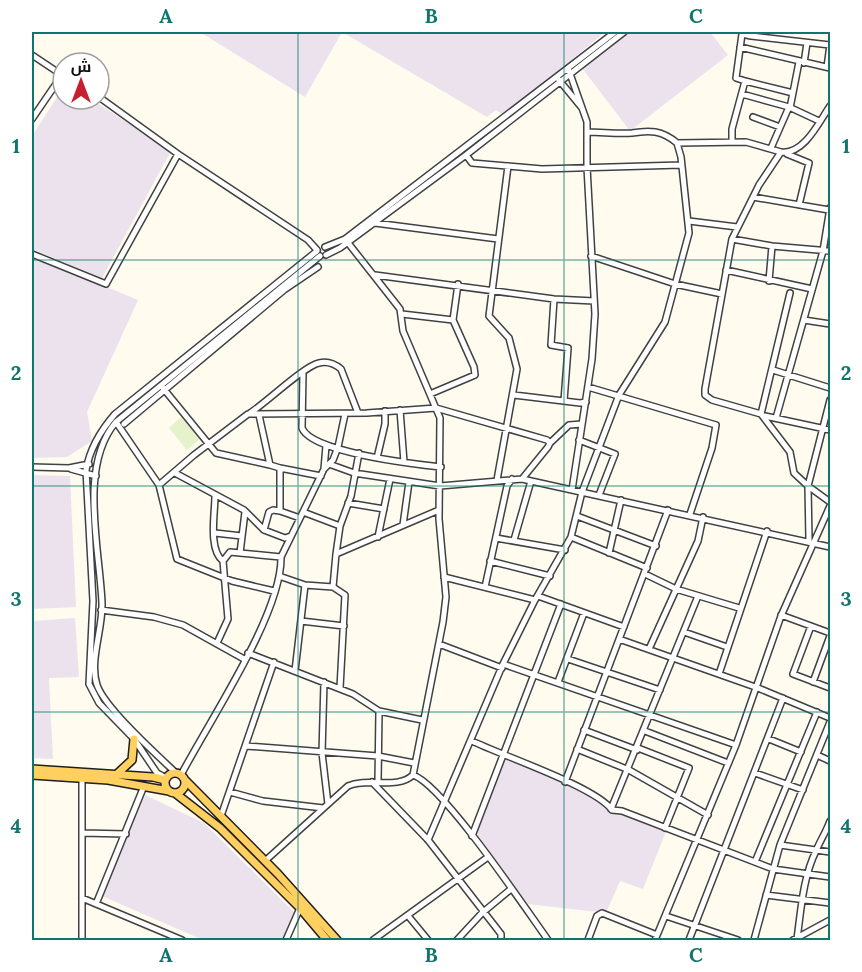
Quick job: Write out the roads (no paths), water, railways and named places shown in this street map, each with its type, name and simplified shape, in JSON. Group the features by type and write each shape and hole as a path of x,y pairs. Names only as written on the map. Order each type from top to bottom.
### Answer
{"main road":[{"path":"116,774 132,760 134,739"},
{"path":"32,769 166,779 181,776"},
{"path":"32,775 82,778 172,792 220,828 300,908 327,940"},
{"path":"172,792 183,789 181,776"},
{"path":"181,776 265,861 337,940"},
{"path":"166,779 172,792"}],"street":[{"path":"570,70 615,32"},
{"path":"347,240 558,79 624,32"},
{"path":"740,47 829,67 830,45 742,34 740,47 736,78 793,93"},
{"path":"771,148 789,107 807,43"},
{"path":"32,55 51,68"},
{"path":"570,70 585,111 587,132 595,335 572,490"},
{"path":"558,79 585,111"},
{"path":"124,424 164,390 218,337 308,256 347,240 375,223 466,156 558,79"},
{"path":"732,142 732,129 746,81"},
{"path":"756,98 758,84"},
{"path":"32,119 51,91"},
{"path":"742,94 789,107 819,121"},
{"path":"111,106 321,251"},
{"path":"831,106 801,146 782,152 736,227 726,270 705,395 712,400 762,415 831,430"},
{"path":"753,117 780,127"},
{"path":"587,132 631,133 647,130 655,131 677,144 732,142 755,143 771,148 809,163 799,205"},
{"path":"428,840 502,666 536,598 571,537 582,492 619,395 642,356 662,331 686,248 689,221 677,144"},
{"path":"32,254 106,284 178,154"},
{"path":"466,156 472,164 508,166 587,168 681,165"},
{"path":"497,480 517,369 512,345 507,335 489,316 508,166"},
{"path":"753,197 830,209 823,251 776,418"},
{"path":"689,221 736,227"},
{"path":"375,223 498,239"},
{"path":"732,239 772,246 831,250"},
{"path":"347,240 396,302 402,314 403,331 436,408 441,429 439,510 446,597 413,775"},
{"path":"308,256 309,242"},
{"path":"769,281 772,246"},
{"path":"271,290 283,288 321,251"},
{"path":"591,256 675,284 722,294"},
{"path":"166,779 154,770 134,739 99,703 91,688 88,672 93,610 87,464 97,438 115,414 186,354 218,337 283,288 318,267"},
{"path":"726,270 812,289"},
{"path":"375,275 458,284 554,299 594,301"},
{"path":"430,394 475,375 474,367 453,320 458,284"},
{"path":"588,940 597,915 602,913 656,938 736,745 758,688 781,615 811,541 831,504 794,473 790,452 762,415 790,293"},
{"path":"554,299 551,345 568,348 564,401"},
{"path":"402,314 453,320"},
{"path":"804,320 831,324"},
{"path":"186,354 193,362"},
{"path":"193,362 160,385 116,422 105,436 96,476 96,542 101,610 96,677 101,694 181,776 264,622 279,576 281,556 338,447 345,414"},
{"path":"159,485 209,443 319,363 336,365 345,377 358,413"},
{"path":"772,370 831,388"},
{"path":"303,373 303,431 326,446 377,458 441,467"},
{"path":"160,385 218,454 321,476"},
{"path":"588,387 716,425 712,448 690,514"},
{"path":"514,394 586,402"},
{"path":"811,541 808,486 831,399"},
{"path":"248,414 345,414 436,408 543,438 550,443"},
{"path":"400,410 405,462"},
{"path":"377,458 385,424 385,411"},
{"path":"259,415 270,465"},
{"path":"116,422 159,485 177,559 225,578 274,591"},
{"path":"522,479 550,443 569,424 582,424"},
{"path":"579,441 615,454 599,495"},
{"path":"326,446 327,466"},
{"path":"333,587 340,526 348,503 359,453"},
{"path":"32,467 69,468 87,464 97,465"},
{"path":"327,466 354,473 440,486 522,479 690,514 831,547"},
{"path":"69,468 87,476 96,476"},
{"path":"280,468 280,511"},
{"path":"175,472 245,512 264,530 285,538 291,536"},
{"path":"378,537 390,479"},
{"path":"485,587 507,486 512,479"},
{"path":"514,540 531,481"},
{"path":"403,525 408,482"},
{"path":"215,496 216,554 223,561 228,619 217,643"},
{"path":"609,553 621,500"},
{"path":"348,503 384,509"},
{"path":"264,530 269,512 273,510 302,515 340,526"},
{"path":"336,554 439,510"},
{"path":"565,782 668,510"},
{"path":"240,553 245,512"},
{"path":"577,516 656,546"},
{"path":"649,649 699,540 703,517"},
{"path":"719,674 739,608 767,531"},
{"path":"215,533 242,536"},
{"path":"571,537 646,571 676,589 739,608"},
{"path":"496,538 565,550"},
{"path":"223,561 230,552 281,556"},
{"path":"490,561 550,576"},
{"path":"279,576 305,585 333,587 346,598 340,688"},
{"path":"444,578 561,604 624,627"},
{"path":"295,670 305,585"},
{"path":"611,809 645,731 698,596"},
{"path":"472,836 561,604"},
{"path":"93,610 154,617 183,625 244,659"},
{"path":"92,624 101,623 111,612"},
{"path":"558,682 584,613"},
{"path":"781,615 831,635 813,682"},
{"path":"301,621 344,626"},
{"path":"811,626 793,672 831,688"},
{"path":"684,632 727,647"},
{"path":"619,639 758,688 831,720 827,737 817,755 780,845 754,940"},
{"path":"438,644 558,682 736,745"},
{"path":"248,652 340,688 380,711 422,720"},
{"path":"568,659 660,690"},
{"path":"220,816 274,662"},
{"path":"324,682 322,751 326,806"},
{"path":"689,940 783,698"},
{"path":"380,711 375,782 428,840 482,913 501,934 501,940"},
{"path":"755,862 817,712"},
{"path":"584,730 689,767 679,799 665,828"},
{"path":"645,731 728,763"},
{"path":"769,739 801,752"},
{"path":"472,741 592,794 611,809 773,869 831,877"},
{"path":"246,746 378,756 414,763"},
{"path":"577,749 629,770 708,815"},
{"path":"817,755 831,761"},
{"path":"755,773 803,790"},
{"path":"413,775 427,782 472,836 548,940"},
{"path":"265,861 348,786 403,781 413,775"},
{"path":"82,778 82,940"},
{"path":"96,904 144,786"},
{"path":"230,792 263,801 326,806"},
{"path":"795,940 802,900 816,849 831,821"},
{"path":"82,833 126,834"},
{"path":"780,845 831,852"},
{"path":"373,940 409,917 488,857"},
{"path":"457,940 482,913 512,889"},
{"path":"766,895 831,903"},
{"path":"82,898 182,940"},
{"path":"286,940 300,908"},
{"path":"666,915 728,939 738,940"},
{"path":"409,917 429,940"},
{"path":"795,940 831,920"}]}
